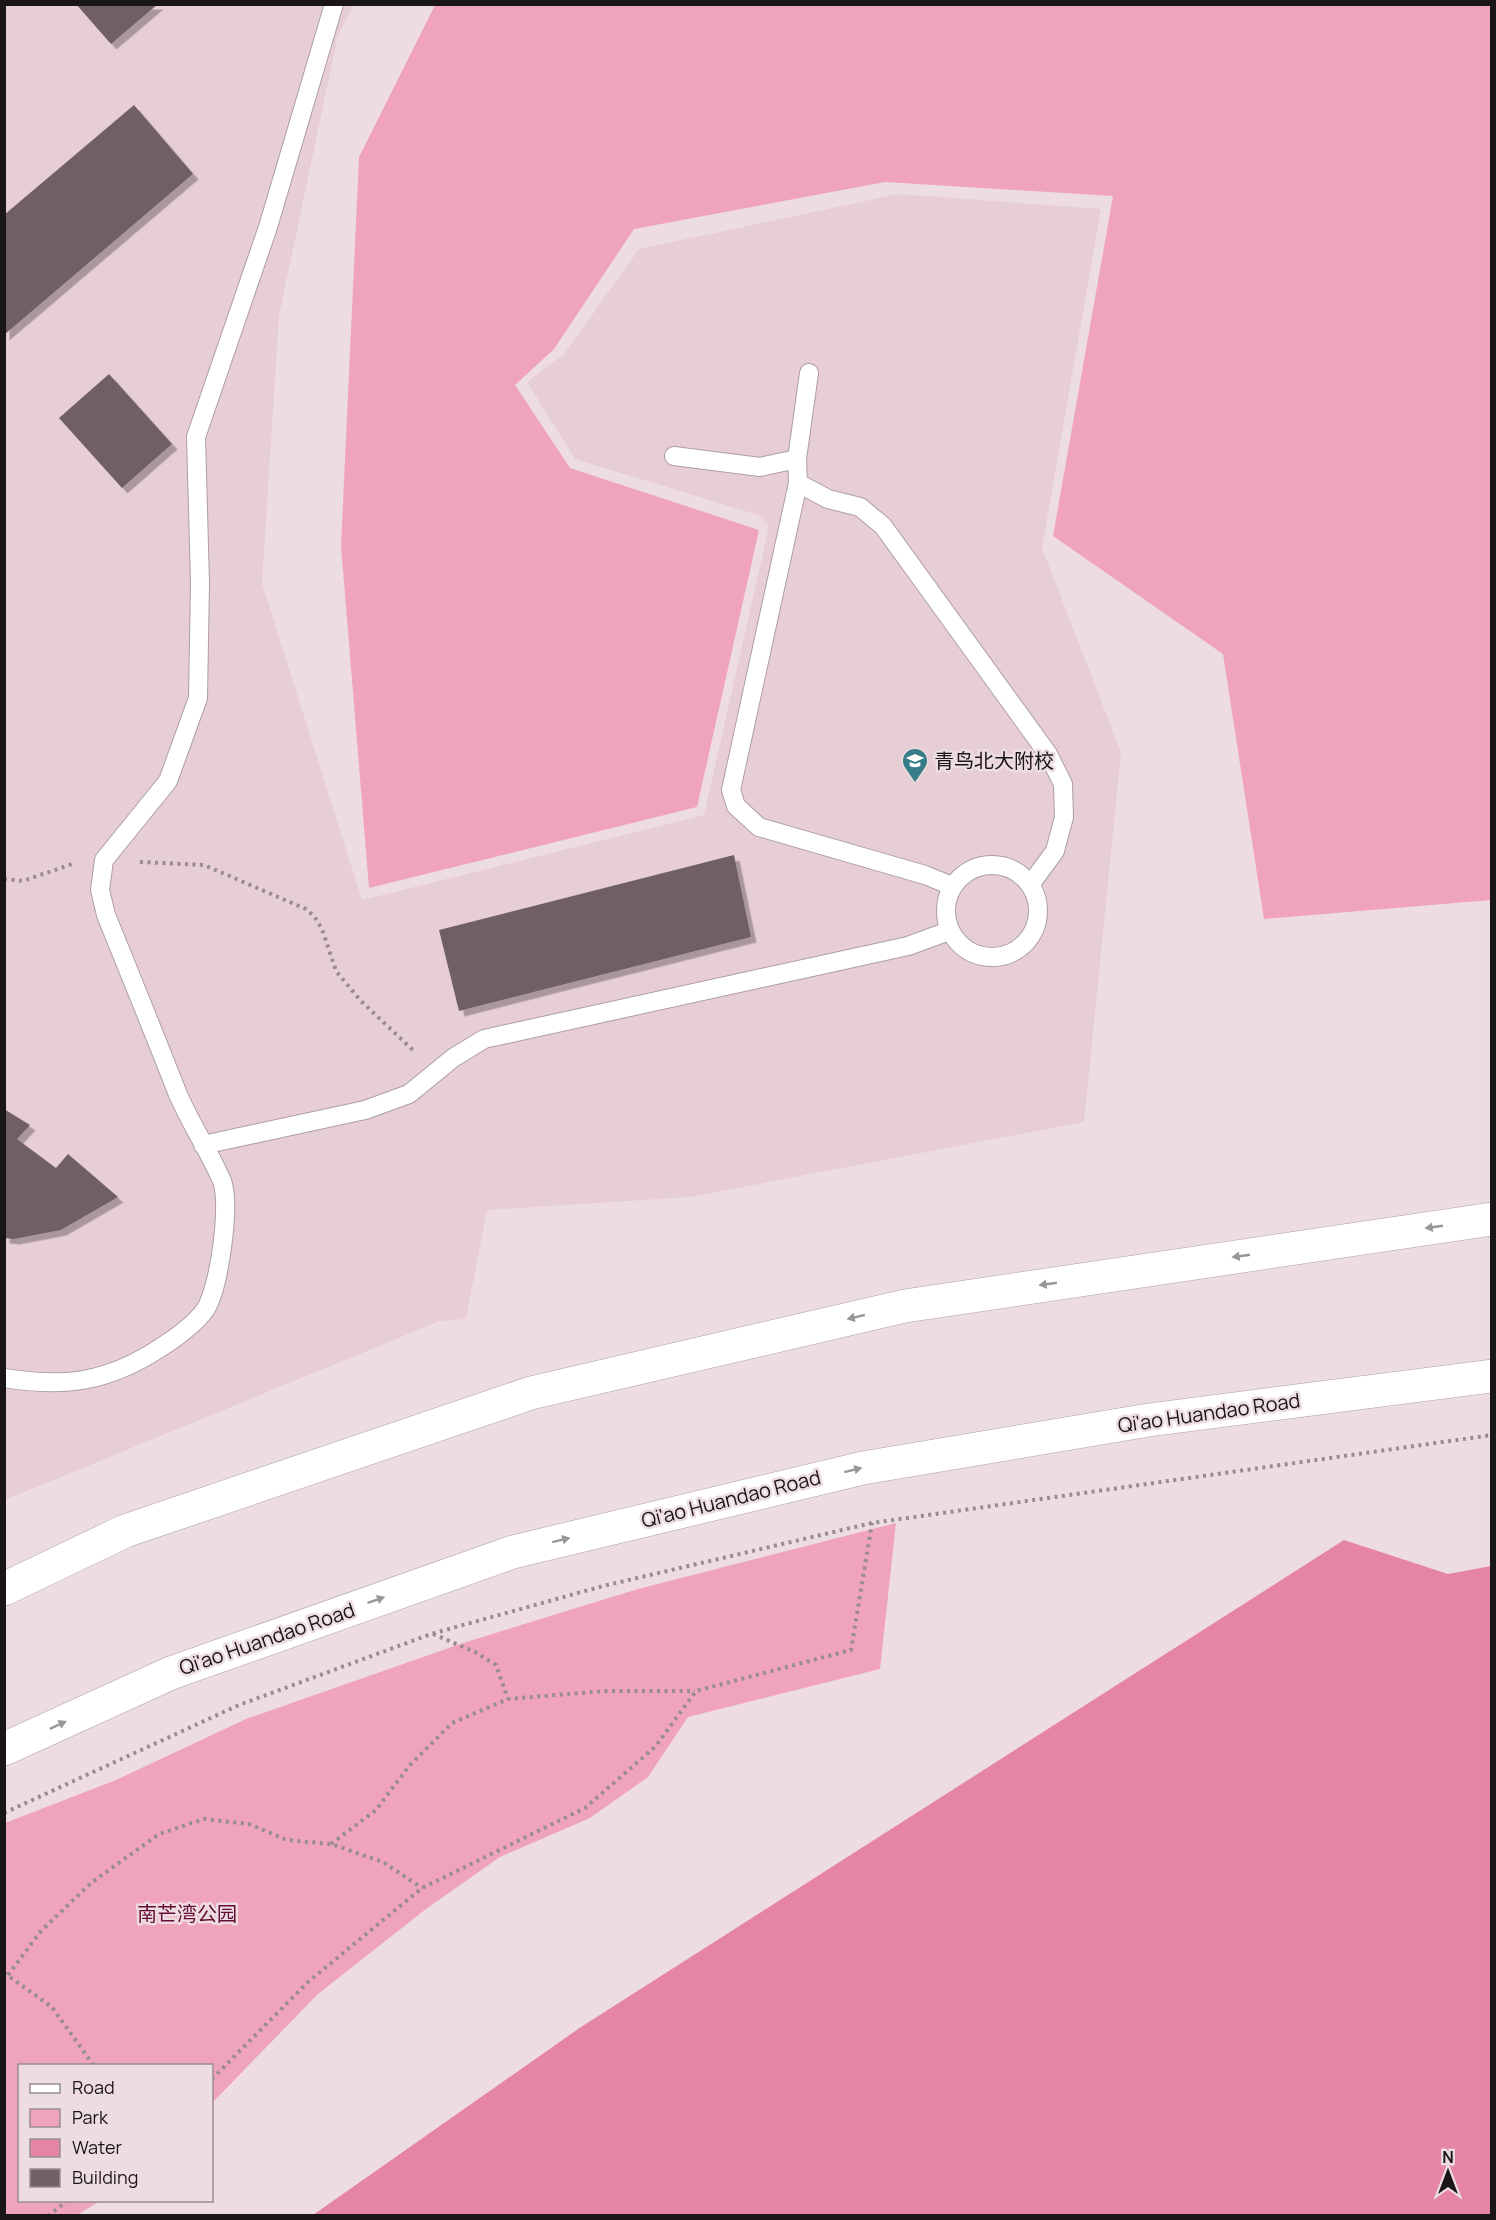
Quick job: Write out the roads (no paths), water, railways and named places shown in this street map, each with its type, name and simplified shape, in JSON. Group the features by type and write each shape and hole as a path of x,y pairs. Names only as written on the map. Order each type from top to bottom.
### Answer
{"main road":[{"path":"4,1588 125,1531 531,1393 905,1306 1491,1219"},
{"name":"Qi'ao Huandao Road","path":"4,1749 171,1673 513,1552 863,1468 1149,1420 1491,1376"}],"lane":[{"path":"4,1378 42,1384 85,1381 131,1367 169,1342 205,1310 218,1275 224,1237 223,1184 181,1101 106,915 100,890 104,860 168,780 198,698 200,583 196,438 268,227 334,4"},
{"path":"809,373 797,459 798,483 731,790 736,806 759,827 925,875 952,886"},
{"path":"674,456 760,466 797,459"},
{"path":"798,483 828,499 860,507 883,526 1048,754 1063,784 1064,817 1055,851 1030,885"},
{"path":"992,865 1006,868 1020,874 1030,885 1037,899 1038,914 1035,929 1016,951 1002,957 986,958 971,953 958,944 949,931 945,916 946,901 952,886 970,871 992,865"},
{"path":"203,1145 365,1110 409,1095 428,1076 484,1040 908,946 949,931"}],"water":[{"path":"1344,1540 1448,1574 1491,1566 1491,2215 313,2215 581,2027"}],"place":[{"name":"青鸟北大附校","path":"915,784"}],"park label":[{"name":"南芒湾公园","path":"187,1914"}]}
